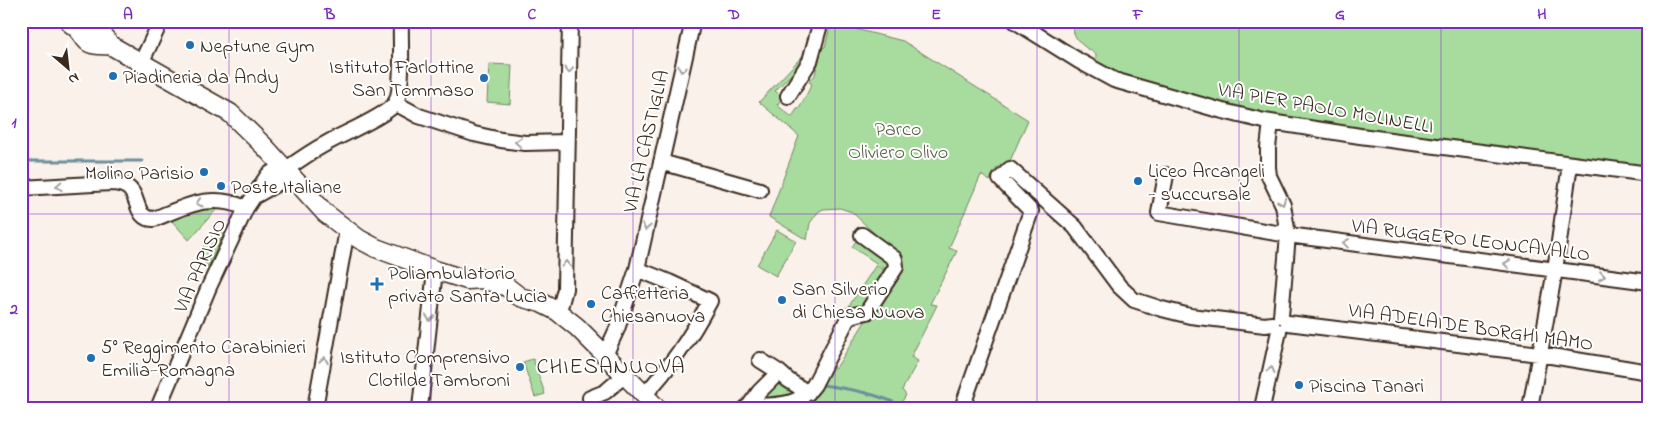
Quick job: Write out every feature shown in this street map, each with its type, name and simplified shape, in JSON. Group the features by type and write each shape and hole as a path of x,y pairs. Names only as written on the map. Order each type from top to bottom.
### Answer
{"main road":[{"path":"72,24 85,41 94,46 110,45 230,113 325,213 347,230 376,248 467,280 482,279 507,287 520,296 541,303 557,312 577,327 657,408"}],"street":[{"path":"142,63 161,21"},
{"path":"401,21 400,82 399,93 395,103 419,116 474,134 525,143 567,142"},
{"path":"557,312 565,289 570,21"},
{"name":"VIA LA CASTIGLIA","path":"605,354 617,329 637,269 693,21"},
{"path":"788,96 810,61 821,21"},
{"name":"VIA PIER PAOLO MOLINELLI","path":"1015,21 1079,61 1114,80 1191,103 1271,122 1360,136 1649,174"},
{"name":"VIA PARISIO","path":"158,408 209,288 246,208 268,175 279,169 285,170 326,143 386,112 395,103"},
{"path":"1262,408 1280,324 1288,235 1283,205 1269,176 1268,148 1271,122"},
{"path":"661,162 760,190"},
{"path":"1530,408 1555,270 1570,164"},
{"name":"VIA ADELAIDE BORGHI MAMO","path":"962,408 1031,211 1000,179 1010,168 1075,227 1119,286 1134,300 1162,309 1190,316 1265,325 1280,324 1539,354 1649,372"},
{"name":"VIA RUGGERO LEONCAVALLO","path":"1166,176 1159,212 1288,235 1649,282"},
{"path":"21,188 120,184 131,191 142,215 148,219 154,219 208,200 238,204 246,208"},
{"path":"315,408 347,230"},
{"path":"748,407 784,404 802,399 808,393 849,316 867,312 896,266 895,259 862,235"},
{"path":"637,269 710,301 672,363 644,395"},
{"path":"420,408 435,270"},
{"path":"760,360 808,393"},
{"path":"748,407 759,392 779,372"},
{"path":"591,403 625,375"}],"green space":[{"path":"1073,21 1649,21 1649,166 1281,121 1165,93 1096,61 1096,54 1078,41 1074,32"},
{"name":"Parco Oliviero Olivo","path":"831,23 903,41 1028,120 1010,161 997,168 990,181 981,175 949,248 957,251 930,304 937,305 911,357 918,361 902,390 906,395 898,408 789,408 829,368 836,368 903,261 852,212 840,208 823,209 818,212 810,223 807,240 769,217 799,136 759,102 810,48 807,58 775,91 783,97 777,105 792,117 797,109 799,109 812,84 809,82 815,75 821,48 825,47"},
{"path":"489,64 512,65 510,104 487,102"},
{"path":"210,205 216,207 216,210 189,240 171,220"},
{"path":"220,230 223,235 208,267 197,254 214,234"},
{"path":"777,230 796,241 776,276 757,265"},
{"path":"858,238 892,261 887,270 852,247"},
{"path":"876,265 888,273 864,310 849,306"},
{"path":"533,359 545,394 535,397 523,362"},
{"path":"778,378 803,394 792,399 760,398"}],"waterway":[{"path":"21,161 142,161"},
{"path":"822,385 865,393 886,399 906,408"}],"place":[{"name":"Neptune Gym","path":"190,45"},
{"name":"Piadineria da Andy","path":"113,76"},
{"name":"Istituto Farlottine San Tommaso","path":"484,78"},
{"name":"Molino Parisio","path":"204,172"},
{"name":"Liceo Arcangeli - succursale","path":"1138,181"},
{"name":"Poste Italiane","path":"221,186"},
{"name":"Poliambulatorio privato Santa Lucia","path":"377,284"},
{"name":"San Silverio di Chiesa Nuova","path":"782,300"},
{"name":"Caffetteria Chiesanuova","path":"591,304"},
{"name":"5° Reggimento Carabinieri Emilia-Romagna","path":"91,358"},
{"name":"Istituto Comprensivo Clotilde Tambroni","path":"520,367"},
{"name":"Piscina Tanari","path":"1299,385"}],"district":[{"name":"CHIESANUOVA","path":"611,365"}]}
